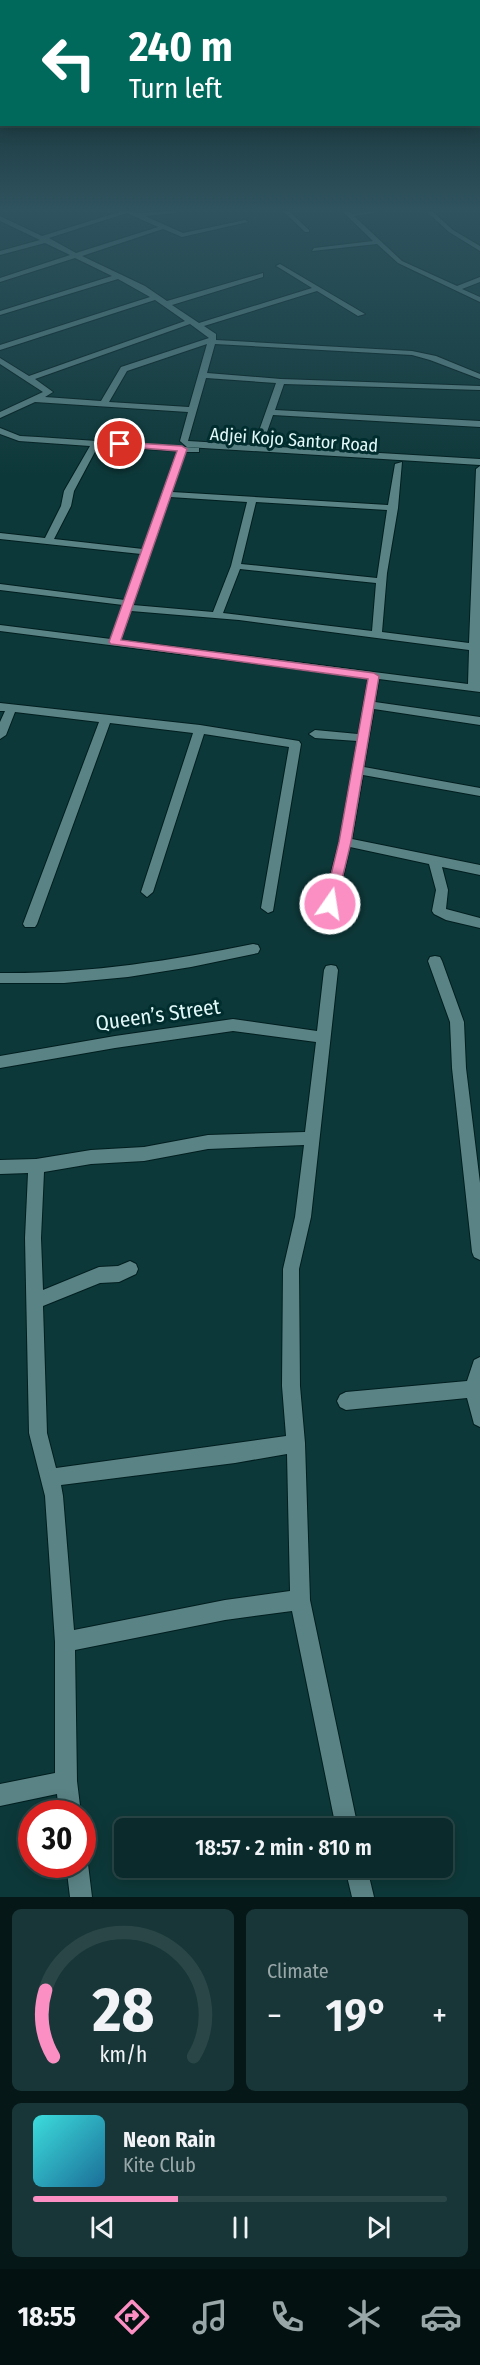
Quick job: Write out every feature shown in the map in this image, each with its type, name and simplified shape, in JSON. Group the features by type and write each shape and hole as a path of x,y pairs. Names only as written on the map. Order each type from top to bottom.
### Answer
{"street":[{"path":"2,310 38,300"},
{"path":"0,348 148,300"},
{"path":"160,300 196,323 212,340"},
{"path":"166,304 180,300"},
{"path":"30,378 196,323 278,300"},
{"path":"337,300 361,314"},
{"path":"212,340 184,441 187,444 480,462"},
{"path":"104,404 124,369 212,340 412,353 433,358 480,377"},
{"path":"0,360 48,392 0,415"},
{"path":"203,375 281,381 480,388"},
{"path":"257,449 281,381"},
{"path":"35,399 193,410"},
{"path":"271,412 480,424"},
{"name":"Adjei Kojo Santor Road","path":"0,431 19,438 480,468"},
{"path":"48,541 66,506 69,490 96,443"},
{"path":"115,642 182,449"},
{"path":"377,634 381,581 399,464"},
{"path":"0,628 476,688 473,647 480,468"},
{"path":"165,494 393,508"},
{"path":"217,616 236,566 252,499"},
{"path":"0,536 146,552"},
{"path":"236,566 381,581"},
{"path":"0,587 127,605 473,647"},
{"path":"330,904 345,842 374,676"},
{"path":"369,705 480,721"},
{"path":"0,735 5,708 200,729 295,744 268,908"},
{"path":"30,924 106,719"},
{"path":"147,892 200,729"},
{"path":"315,734 363,738"},
{"path":"358,770 480,792"},
{"path":"345,842 480,870"},
{"path":"434,860 442,890 439,911 446,915 480,923"},
{"path":"0,978 97,975 151,969 253,949"},
{"path":"435,961 457,1022 459,1068 477,1180 480,1252"},
{"path":"331,970 310,1138 303,1217 291,1269 291,1386 296,1443 300,1600 346,1818"},
{"name":"Queen’s Street","path":"0,1062 233,1025 322,1037"},
{"path":"0,1167 36,1166 90,1157 144,1154 208,1142 310,1138"},
{"path":"36,1166 33,1215 38,1434 54,1496 65,1642 66,1781 68,1800"},
{"path":"34,1302 99,1275 119,1274 130,1269"},
{"path":"480,1366 474,1389 480,1418"},
{"path":"346,1401 474,1389"},
{"path":"49,1478 124,1466 252,1452 296,1443"},
{"path":"65,1642 225,1610 300,1600"},
{"path":"0,1796 66,1781"},
{"path":"79,1878 81,1897"},
{"path":"358,1878 363,1897"}],"route":[{"path":"120,444 182,449 115,642 374,676 345,842 330,904"}]}
